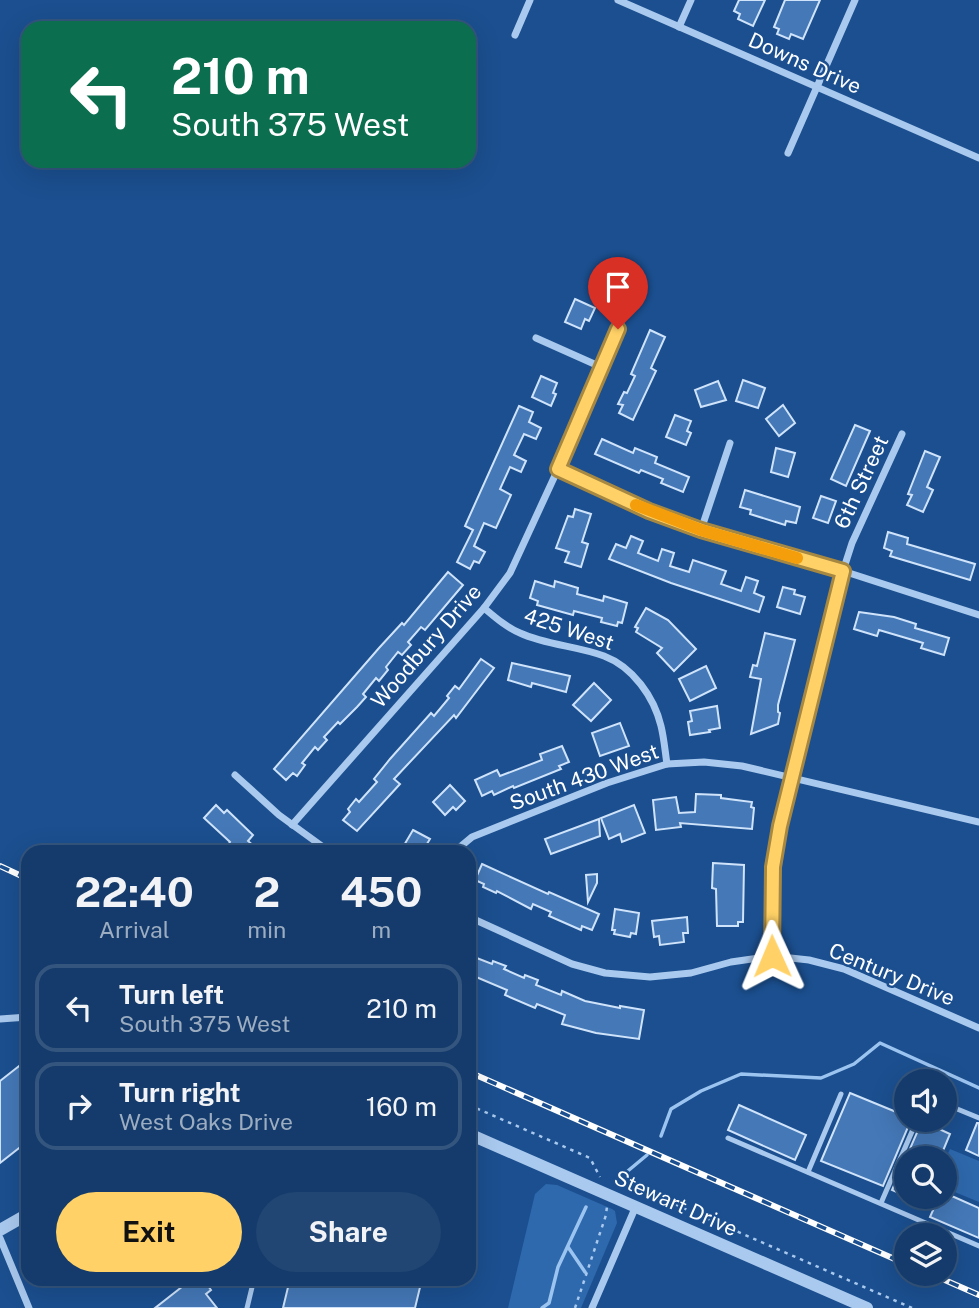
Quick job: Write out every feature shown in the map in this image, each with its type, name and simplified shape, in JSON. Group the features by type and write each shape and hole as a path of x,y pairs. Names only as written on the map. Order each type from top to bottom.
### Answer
{"street":[{"path":"515,35 530,0"},
{"name":"Downs Drive","path":"618,0 979,158"},
{"path":"679,27 691,0"},
{"path":"788,153 855,0"},
{"name":"Woodbury Drive","path":"292,825 484,608 510,573 558,469 626,309"},
{"path":"536,338 601,367"},
{"name":"6th Street","path":"772,956 773,867 843,571 852,543 902,433"},
{"path":"701,530 730,443"},
{"path":"558,469 649,511 701,530 843,571 979,615"},
{"name":"425 West","path":"484,608 507,627 523,635 605,657 622,666 641,683 652,702 661,724 667,764"},
{"name":"South 430 West","path":"462,845 472,837 607,783 667,764 704,762 742,766 979,822"},
{"path":"235,775 292,825 320,845"},
{"name":"Century Drive","path":"476,921 572,964 605,973 650,977 691,973 731,962 772,956 809,960 844,969 979,1028"},
{"path":"0,1019 21,1018"},
{"name":"Stewart Drive","path":"476,1137 866,1308"},
{"path":"592,1308 637,1206"},
{"path":"0,1230 21,1218"},
{"path":"0,1238 29,1308"}],"lane":[{"path":"808,1172 841,1094"},
{"path":"957,1109 979,1118"},
{"path":"881,1203 912,1132"},
{"path":"728,1138 979,1246"},
{"path":"247,1308 252,1286"}],"path":[{"path":"476,1108 590,1158 599,1176 607,1180"},
{"path":"626,1188 656,1196 912,1308"},
{"path":"575,1308 607,1206"}],"shaded area":[{"path":"957,1152 979,1161 979,1202 957,1193"},
{"path":"546,1184 557,1185 612,1209 615,1211 617,1223 581,1308 508,1308 535,1194"}],"building":[{"path":"739,0 765,0 753,26 738,19 740,14 734,11"},
{"path":"785,0 820,0 803,39 791,34 789,39 777,34 779,29 774,27"},
{"path":"575,299 595,308 589,321 585,319 581,329 565,322"},
{"path":"650,330 665,337 651,368 656,371 633,420 619,413 623,405 618,404 635,376 631,374"},
{"path":"541,376 557,383 551,406 532,397"},
{"path":"743,380 765,388 758,408 736,401"},
{"path":"718,381 726,400 701,407 695,390"},
{"path":"783,405 795,423 779,436 766,419"},
{"path":"519,406 533,412 529,422 541,428 536,439 524,434 514,455 526,461 521,472 510,467 500,489 511,495 496,528 484,523 474,546 485,552 479,563 474,561 470,569 457,562 473,530 465,526"},
{"path":"675,415 691,421 687,431 691,433 686,445 666,437"},
{"path":"855,425 870,431 846,486 831,479"},
{"path":"602,439 633,453 635,448 657,457 655,463 689,477 683,492 661,483 663,479 641,470 639,473 595,454"},
{"path":"776,448 795,453 788,477 771,472"},
{"path":"925,451 940,457 927,487 933,490 923,512 907,505 912,495 908,494"},
{"path":"745,490 800,507 796,523 786,521 785,525 750,514 751,510 740,507"},
{"path":"821,496 836,501 828,523 813,518"},
{"path":"575,509 591,514 582,542 588,544 581,567 565,562 569,552 556,548 568,516 573,517"},
{"path":"888,532 908,538 907,544 975,564 970,580 890,556 892,551 884,548"},
{"path":"631,536 643,541 638,553 658,561 662,549 674,553 670,566 689,572 693,560 726,571 721,584 741,591 746,577 758,581 754,593 764,597 759,612 609,559 616,544 626,548"},
{"path":"448,572 463,585 425,630 421,627 408,642 411,645 402,655 398,652 379,681 376,678 363,694 366,697 324,737 327,740 318,750 315,747 302,763 305,765 297,776 293,773 286,780 274,769 379,648 402,623 404,625"},
{"path":"535,581 554,587 555,581 578,588 577,594 603,601 604,596 627,603 622,623 618,622 617,626 601,622 602,618 574,611 573,615 537,605 538,601 530,598"},
{"path":"783,587 795,590 794,594 805,597 800,614 777,607"},
{"path":"646,608 668,620 696,649 674,671 657,653 662,648 636,632 638,628 635,627"},
{"path":"859,612 894,617 916,624 915,628 949,638 944,655 921,648 923,643 879,630 877,636 854,629"},
{"path":"765,633 795,640 778,705 778,724 751,734 761,679 750,677 753,665 757,666"},
{"path":"481,659 494,668 456,718 454,715 394,779 400,784 357,831 343,820 356,799 359,802 377,782 374,779 390,759 431,713 434,716 455,686 459,689"},
{"path":"512,663 570,676 566,692 532,683 531,687 508,680"},
{"path":"706,666 716,688 690,701 679,679"},
{"path":"594,683 611,700 591,721 573,705"},
{"path":"717,706 720,728 690,735 690,711"},
{"path":"620,723 629,746 600,756 592,733"},
{"path":"562,746 569,762 559,766 561,769 494,795 492,791 482,796 475,780 497,770 500,776 542,760 540,754"},
{"path":"450,785 465,801 456,810 453,807 445,815 433,802"},
{"path":"696,794 721,795 721,798 752,802 752,829 680,823 681,827 656,830 653,800 676,797 679,813 695,812"},
{"path":"216,805 224,813 227,810 253,835 248,841 253,845 228,845 230,842 204,818"},
{"path":"634,805 645,833 622,842 620,834 609,839 601,818"},
{"path":"599,819 600,836 551,854 545,839"},
{"path":"413,830 430,839 426,845 404,845"},
{"path":"713,863 744,865 743,922 738,922 738,926 717,926 716,889 712,888"},
{"path":"482,864 599,914 592,930 582,926 581,930 549,916 551,912 533,904 531,909 497,891 496,893 483,887 484,884 476,880"},
{"path":"597,874 597,883 588,902 586,875"},
{"path":"615,909 639,913 636,934 631,933 630,937 614,934 615,930 612,930"},
{"path":"687,917 688,933 683,933 684,942 660,945 659,936 654,937 652,921"},
{"path":"476,958 506,966 504,969 524,978 525,975 538,980 536,985 561,995 562,991 585,1001 644,1010 639,1039 596,1033 562,1024 565,1015 537,1004 535,1008 505,995 507,990 476,977"},
{"path":"21,1064 21,1146 0,1163 0,1081"},
{"path":"850,1093 894,1111 894,1132 906,1132 900,1146 894,1146 894,1160 883,1186 821,1161"},
{"path":"739,1105 806,1135 795,1160 728,1130"},
{"path":"979,1123 979,1156 966,1150"},
{"path":"917,1132 950,1134 945,1146 911,1146"},
{"path":"957,1198 979,1208 979,1238 957,1229 957,1223 944,1223 930,1217 934,1209 957,1209"},
{"path":"183,1286 208,1286 211,1290 206,1294 217,1308 155,1308"},
{"path":"288,1286 420,1286 415,1308 283,1308"}],"waterway":[{"path":"661,1136 671,1109 701,1091 741,1074 821,1078 854,1064 880,1043 979,1088"},
{"path":"617,1180 647,1155"},
{"path":"542,1308 549,1303 558,1267 586,1207"},
{"path":"568,1247 585,1272"}],"railway":[{"path":"0,866 21,876"},
{"path":"476,1075 894,1259"},
{"path":"957,1285 979,1295"}],"slow traffic":[{"path":"636,505 701,530 797,558"}],"route":[{"path":"618,329 558,469 649,511 701,530 843,571 780,826 773,867 772,956"}]}
